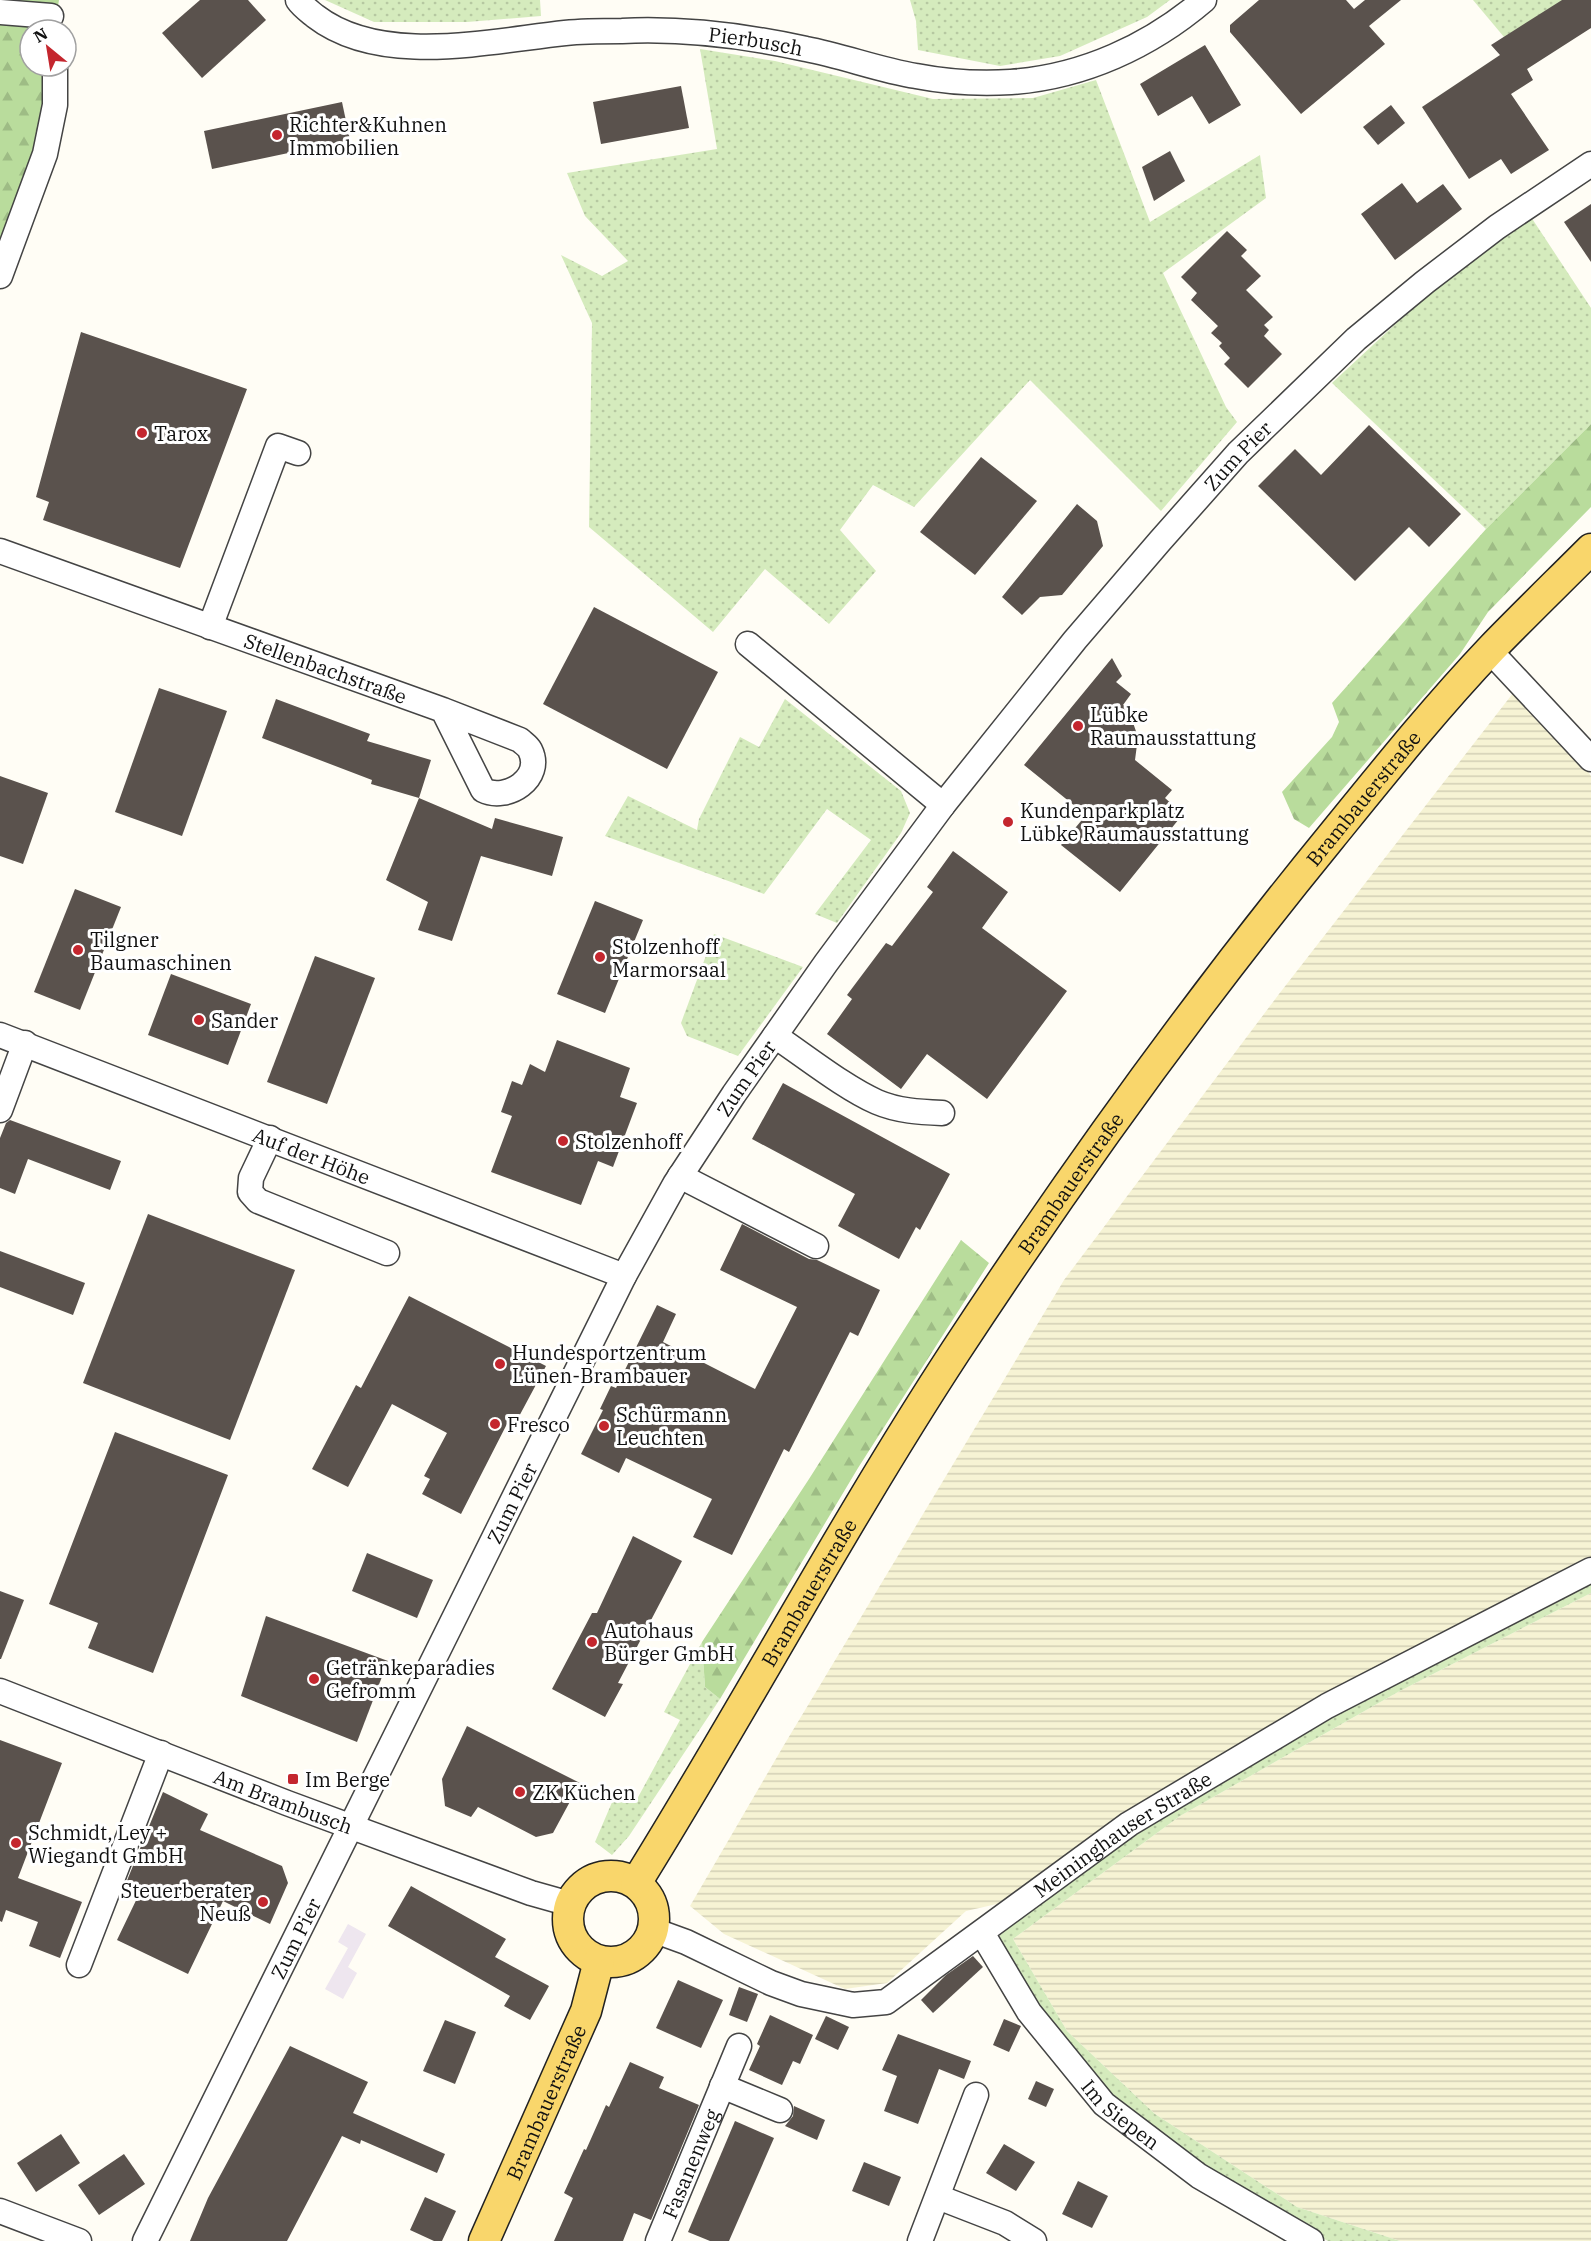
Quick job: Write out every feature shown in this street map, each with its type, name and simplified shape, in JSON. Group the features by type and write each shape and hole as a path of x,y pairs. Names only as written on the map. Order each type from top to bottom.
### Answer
{"main road":[{"name":"Brambauerstraße","path":"636,1883 722,1742 819,1573 953,1355 1093,1149 1178,1031 1271,911 1376,782 1490,651 1591,549"},
{"path":"611,1876 636,1883 644,1890 653,1909 653,1930 648,1942 639,1953 626,1960 613,1963 599,1961 579,1949 572,1939 568,1916 570,1904 577,1893 586,1884 598,1878 611,1876"},
{"name":"Brambauerstraße","path":"484,2241 586,2011 599,1961"}],"street":[{"name":"Pierbusch","path":"297,0 327,25 358,38 391,44 428,46 464,44 579,32 631,30 689,32 748,38 807,49 915,76 990,82 1048,78 1085,69 1118,55 1161,32 1204,0"},
{"path":"0,12 52,15"},
{"path":"0,276 45,154 55,105 55,78"},
{"name":"Zum Pier","path":"145,2241 624,1276 680,1176 775,1036 943,805 1137,566 1238,453 1356,339 1425,282 1497,227 1591,164"},
{"path":"210,627 278,446 298,453"},
{"name":"Stellenbachstraße","path":"0,551 443,710"},
{"path":"748,645 943,805"},
{"path":"1490,651 1591,759"},
{"name":"Auf der Höhe","path":"0,1035 624,1276"},
{"path":"775,1036 862,1095 908,1111 942,1113"},
{"path":"0,1110 25,1043"},
{"path":"270,1138 252,1178 250,1192 258,1201 387,1253"},
{"path":"680,1176 816,1246"},
{"name":"Meininghauser Straße","path":"653,1930 686,1942 771,1983 801,1994 853,2005 886,2002 1129,1824 1327,1706 1591,1570"},
{"name":"Am Brambusch","path":"0,1691 286,1803 531,1893 570,1904"},
{"path":"79,1965 161,1753"},
{"name":"Im Siepen","path":"982,1933 1029,2012 1104,2104 1199,2176 1311,2241"},
{"name":"Fasanenweg","path":"658,2241 739,2046"},
{"name":"Fasanenweg","path":"722,2086 780,2110"},
{"path":"920,2241 976,2095"},
{"path":"938,2197 1005,2223 1034,2241"},
{"path":"0,2211 79,2241"}],"shaded area":[{"path":"1517,688 1570,746 1591,776 1591,1560 1429,1642 1172,1783 997,1904 966,1911 887,1983 845,1989 724,1934 690,1906 784,1745 1064,1280 1279,994"},
{"path":"1591,1593 1591,2241 1400,2241 1297,2207 1155,2114 1067,2031 1013,1939 1180,1816 1398,1692"},
{"path":"348,1924 366,1934 348,1967 357,1973 343,1999 325,1989 348,1948 338,1942"}],"green space":[{"path":"0,0 59,0 56,18 18,18 18,78 46,78 33,160 0,265"},
{"path":"325,0 540,0 541,16 467,22 374,22"},
{"path":"910,0 1170,0 1147,17 1060,56 1000,66 918,50 916,21"},
{"path":"1473,0 1563,0 1504,37"},
{"path":"700,49 775,61 933,99 1033,98 1096,80 1150,222 1260,155 1266,198 1163,273 1226,407 1237,422 1161,511 1030,380 914,507 873,485 840,530 876,571 829,624 765,569 713,632 589,527 592,323 561,255 602,276 628,261 585,216 567,173 717,149"},
{"path":"1531,217 1591,308 1591,424 1486,529 1332,383 1416,305"},
{"path":"1591,424 1591,507 1488,612 1460,654 1309,828 1294,819 1282,792 1332,737 1339,722 1332,703 1486,529"},
{"path":"785,699 901,791 910,813 901,833 837,923 815,914 871,840 827,809 764,894 605,836 628,796 697,830 699,819 740,737 759,747"},
{"path":"714,934 803,967 738,1056 687,1036 681,1023"},
{"path":"961,1240 989,1263 858,1468 720,1699 705,1687 702,1642"},
{"path":"1591,1581 1591,1593 1398,1692 1180,1816 1013,1939 1067,2031 1155,2114 1297,2207 1400,2241 1328,2241 1269,2210 1137,2119 1070,2055 998,1942 1004,1923 1138,1826 1343,1705"},
{"path":"702,1642 705,1687 720,1699 629,1836 612,1855 595,1842 616,1793 636,1801 680,1720 664,1712"}],"building":[{"path":"200,0 248,0 266,20 202,78 162,33"},
{"path":"1259,0 1346,0 1354,9 1365,0 1401,0 1369,26 1385,44 1301,114 1230,32 1230,25"},
{"path":"1562,0 1591,0 1591,28 1527,69 1533,80 1511,94 1549,150 1511,174 1501,159 1469,179 1422,107 1500,55 1491,45"},
{"path":"1205,45 1241,105 1209,124 1192,96 1158,116 1140,84"},
{"path":"681,86 689,128 601,144 593,102"},
{"name":"Richter&Kuhnen Immobilien","path":"342,102 350,140 212,169 204,131"},
{"path":"1391,105 1405,123 1378,145 1363,127"},
{"path":"1170,151 1185,181 1154,201 1142,167"},
{"path":"1402,183 1417,203 1443,184 1462,209 1395,260 1361,214"},
{"path":"1591,204 1591,262 1564,222"},
{"path":"1227,231 1247,250 1241,256 1261,276 1246,290 1273,317 1264,325 1269,330 1264,336 1282,354 1248,388 1224,364 1230,358 1219,346 1222,343 1211,333 1218,326 1191,300 1197,293 1181,277"},
{"name":"Tarox","path":"81,332 247,389 180,568 43,520 49,502 36,497"},
{"path":"1369,425 1461,514 1429,547 1409,527 1355,581 1258,486 1295,449 1321,475"},
{"path":"981,457 1037,501 975,575 920,532"},
{"path":"1077,504 1097,521 1103,546 1062,595 1040,597 1022,615 1002,597"},
{"path":"594,607 718,672 667,769 543,704"},
{"path":"1112,658 1122,676 1116,682 1131,694 1123,705 1134,713 1131,717 1138,737 1135,760 1172,790 1165,798 1183,814 1120,892 1061,845 1086,815 1024,765"},
{"path":"159,688 227,711 182,836 115,812"},
{"path":"276,699 370,734 367,741 431,760 419,798 371,784 372,780 262,738"},
{"path":"0,776 48,793 23,864 0,856"},
{"path":"419,798 492,829 495,818 563,837 552,876 481,856 452,941 418,930 428,902 386,880"},
{"path":"953,851 1008,892 982,928 1067,991 987,1099 927,1054 901,1089 827,1034 852,999 847,995 886,943 892,946 933,892 927,887"},
{"name":"Tilgner Baumaschinen","path":"75,889 121,907 80,1010 34,992"},
{"name":"Stolzenhoff Marmorsaal","path":"595,901 643,920 605,1013 557,994"},
{"path":"315,956 375,978 327,1104 267,1082"},
{"name":"Sander","path":"171,974 251,1004 228,1065 148,1035"},
{"name":"Stolzenhoff","path":"557,1040 630,1068 620,1097 637,1103 613,1167 598,1161 581,1205 491,1172 512,1116 501,1112 512,1081 522,1085 530,1064 545,1072"},
{"path":"783,1083 950,1174 920,1230 916,1227 899,1259 838,1226 855,1194 752,1139"},
{"path":"10,1120 121,1161 110,1190 28,1159 15,1194 0,1188 0,1138 6,1123"},
{"path":"148,1214 295,1270 230,1440 83,1383"},
{"path":"742,1224 809,1259 817,1260 880,1290 858,1336 850,1332 789,1452 784,1449 732,1555 693,1537 712,1499 626,1458 619,1473 581,1454 603,1410 600,1409 611,1386 616,1388 657,1305 676,1314 663,1342 755,1389 797,1307 720,1270"},
{"path":"0,1251 85,1283 73,1315 0,1287"},
{"path":"409,1296 546,1366 516,1422 510,1418 461,1514 422,1494 430,1479 424,1476 447,1433 392,1404 348,1487 312,1469 356,1385 361,1388"},
{"path":"115,1432 228,1475 153,1673 88,1648 98,1623 49,1604"},
{"path":"633,1536 682,1561 618,1683 623,1684 605,1717 552,1689 592,1613 597,1613"},
{"path":"367,1553 433,1580 417,1618 352,1591"},
{"path":"0,1591 24,1600 1,1659 0,1659"},
{"name":"Getränkeparadies Gefromm","path":"266,1616 388,1661 357,1742 241,1696"},
{"path":"467,1726 580,1783 553,1833 536,1837 478,1807 471,1817 445,1806 442,1779"},
{"name":"Schmidt, Ley + Wiegandt GmbH","path":"0,1740 62,1763 18,1878 82,1902 60,1958 29,1946 38,1922 6,1910 2,1922 0,1921"},
{"path":"163,1792 208,1814 200,1830 282,1866 288,1883 270,1924 223,1901 188,1974 117,1940 141,1890 126,1883"},
{"path":"411,1886 506,1939 495,1957 549,1986 530,2020 504,2006 510,1996 388,1926"},
{"path":"973,1956 983,1967 933,2013 921,2000 946,1975"},
{"path":"678,1980 723,2000 701,2048 656,2028"},
{"path":"739,1987 758,1994 747,2022 729,2015"},
{"path":"770,2015 813,2035 800,2064 793,2061 782,2085 749,2070 760,2046 757,2044"},
{"path":"826,2016 849,2027 838,2050 815,2039"},
{"path":"1004,2019 1021,2026 1009,2052 993,2045"},
{"path":"445,2020 476,2032 455,2084 423,2071"},
{"path":"898,2034 971,2061 964,2079 939,2069 918,2124 884,2111 897,2076 882,2070"},
{"path":"290,2046 368,2082 353,2113 445,2154 437,2173 361,2140 360,2144 342,2136 287,2241 190,2241 208,2198"},
{"path":"630,2062 664,2077 659,2088 699,2105 651,2220 634,2213 623,2241 554,2241 573,2198 564,2193 606,2105 609,2107"},
{"path":"1036,2081 1054,2089 1046,2107 1028,2099"},
{"path":"794,2106 825,2120 817,2140 785,2126 793,2116"},
{"path":"735,2121 774,2138 729,2241 710,2241 688,2232"},
{"path":"61,2134 80,2163 36,2192 17,2163"},
{"path":"1004,2144 1035,2162 1016,2191 986,2173"},
{"path":"124,2154 145,2184 99,2215 78,2185"},
{"path":"864,2162 901,2177 889,2206 852,2191"},
{"path":"1078,2181 1108,2196 1092,2228 1062,2214"},
{"path":"425,2197 456,2211 442,2241 434,2241 410,2230"}],"place":[{"name":"Richter&Kuhnen Immobilien","path":"277,135"},
{"name":"Tarox","path":"142,433"},
{"name":"Lübke Raumausstattung","path":"1078,726"},
{"name":"Kundenparkplatz Lübke Raumausstattung","path":"1008,822"},
{"name":"Tilgner Baumaschinen","path":"78,950"},
{"name":"Stolzenhoff Marmorsaal","path":"600,957"},
{"name":"Sander","path":"199,1020"},
{"name":"Stolzenhoff","path":"563,1141"},
{"name":"Hundesportzentrum Lünen-Brambauer","path":"500,1364"},
{"name":"Fresco","path":"495,1424"},
{"name":"Schürmann Leuchten","path":"604,1426"},
{"name":"Autohaus Bürger GmbH","path":"592,1642"},
{"name":"Getränkeparadies Gefromm","path":"314,1679"},
{"name":"Im Berge","path":"293,1779"},
{"name":"ZK Küchen","path":"520,1792"},
{"name":"Schmidt, Ley + Wiegandt GmbH","path":"16,1843"},
{"name":"Steuerberater Neuß","path":"263,1902"}]}
